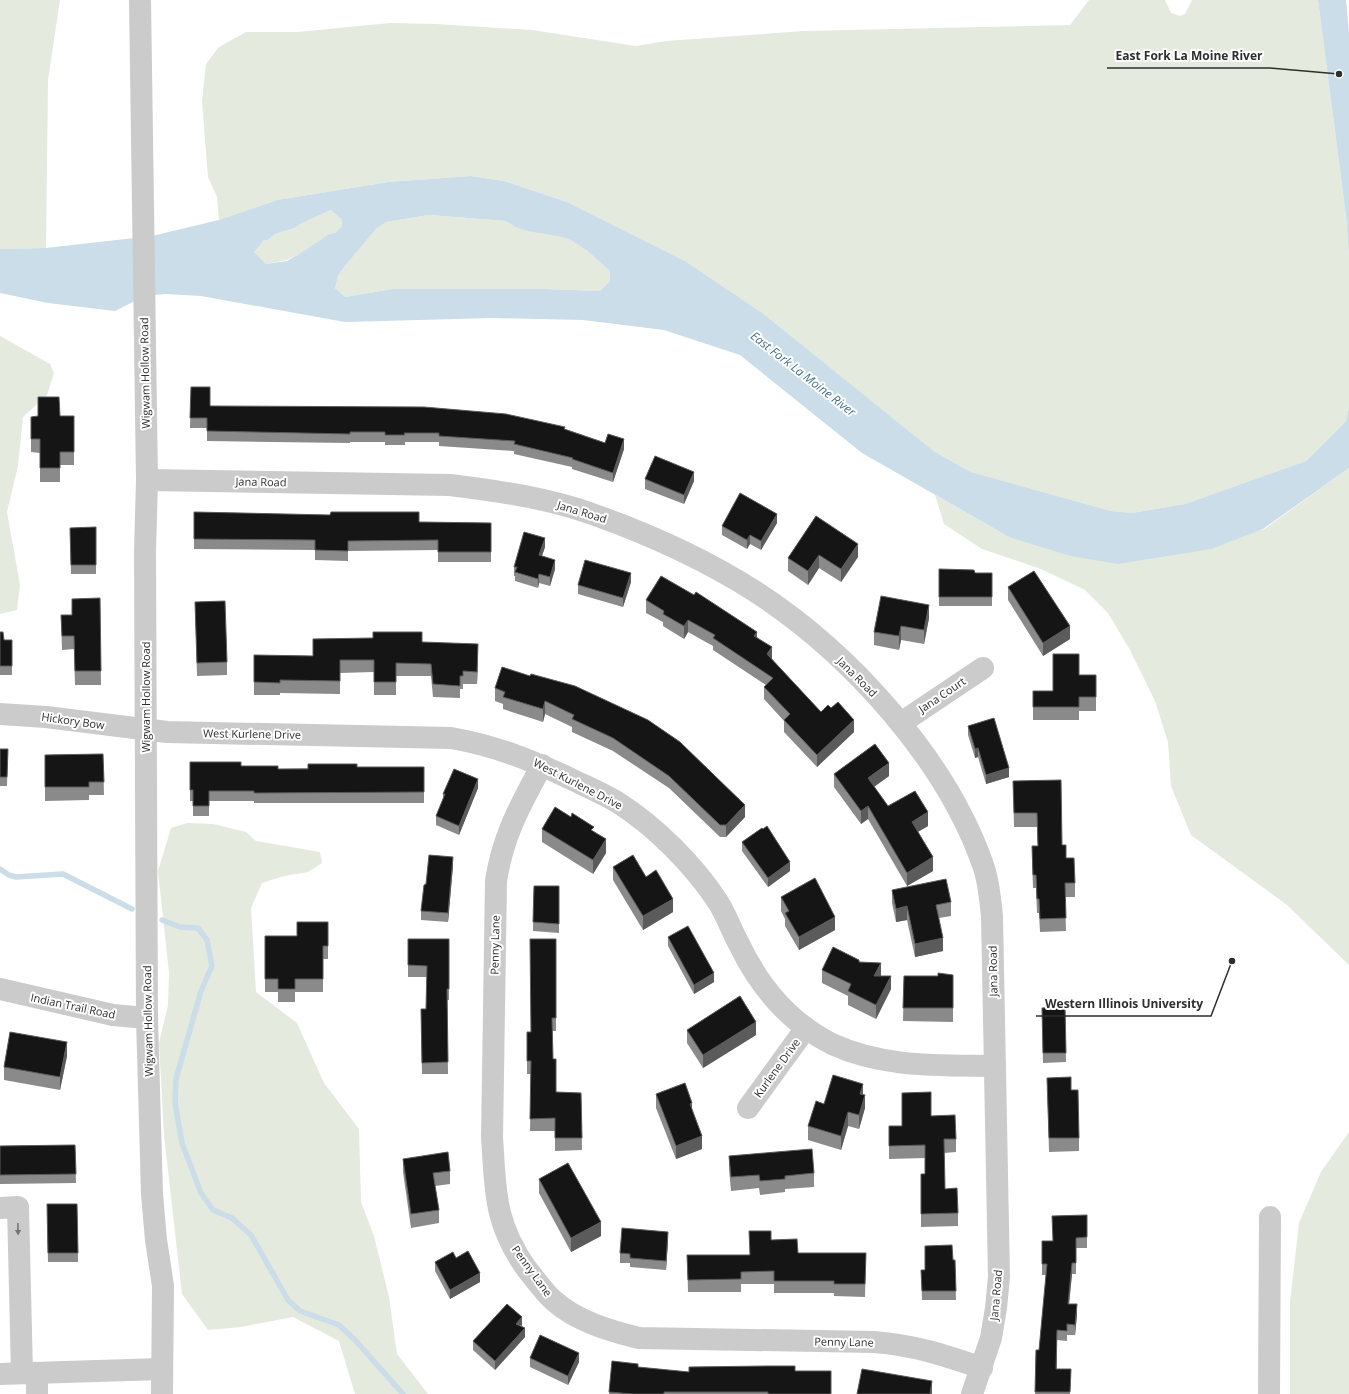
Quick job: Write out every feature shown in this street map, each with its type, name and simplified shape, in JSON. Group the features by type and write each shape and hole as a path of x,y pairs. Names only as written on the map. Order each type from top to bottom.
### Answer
{"street":[{"name":"Wigwam Hollow Road","path":"140,0 142,223 147,480 145,552 148,1018 152,1194 156,1240 163,1286 162,1394"},
{"name":"Jana Road","path":"147,480 450,485 496,491 568,506 595,514 667,544 756,592 795,621 832,652 866,685 901,723 953,798 984,866 990,891 992,916 999,1277 996,1308 990,1338 982,1368 972,1394"},
{"name":"Jana Court","path":"901,723 984,668"},
{"name":"Hickory Bow","path":"0,714 146,729"},
{"name":"West Kurlene Drive","path":"146,729 167,732 451,738 482,743 505,750 542,765 616,802 667,841 717,901 757,977 778,1003 806,1028 838,1046 857,1054 884,1061 912,1065 995,1066"},
{"name":"Penny Lane","path":"542,765 516,812 506,834 496,881 492,1138 494,1176 499,1205 507,1234 517,1254 540,1287 554,1301 570,1312 618,1333 638,1338 887,1343 926,1349 982,1368"},
{"name":"Indian Trail Road","path":"0,989 113,1015 148,1018"},
{"name":"Kurlene Drive","path":"748,1108 806,1028"},
{"path":"0,1208 18,1208 32,1380"},
{"path":"1269,1394 1270,1218"},
{"path":"0,1374 32,1380 162,1369"}],"shaded area":[{"path":"0,0 60,0 48,80 46,248 0,249"},
{"path":"1089,0 1165,0 1171,13 1180,16 1185,14 1192,0 1318,0 1346,216 1349,256 1349,407 1346,421 1306,461 1185,504 1132,513 1111,511 971,472 935,452 765,315 685,261 567,202 504,181 471,176 388,182 277,200 219,220 217,197 208,177 202,101 206,64 219,47 246,32 298,32 390,23 436,24 532,30 636,46 666,41 804,31 1070,25"},
{"path":"331,210 342,220 342,226 335,233 329,234 299,254 287,260 266,264 253,252 264,240 268,240 275,234 295,228 300,224"},
{"path":"429,215 506,221 520,229 568,239 585,249 610,271 610,281 600,291 545,289 392,289 345,297 335,288 338,276 376,229 386,222"},
{"path":"0,336 50,364 54,373 47,395 23,417 18,466 7,512 20,585 17,610 0,614"},
{"path":"1349,468 1349,965 1287,905 1191,835 1171,786 1168,742 1155,701 1130,650 1108,613 1085,590 1041,569 982,549 944,524 935,495 1009,537 1263,530"},
{"path":"187,823 213,824 246,832 256,841 320,852 322,863 308,872 284,876 262,883 251,908 256,992 297,1023 324,1083 359,1129 361,1202 374,1236 389,1297 397,1354 428,1394 355,1394 339,1341 293,1317 241,1327 208,1330 182,1294 164,1135 159,1043 168,1005 169,973 158,871 171,828"},
{"path":"1349,1132 1349,1394 1290,1394 1290,1302 1299,1223 1321,1172"}],"water":[{"path":"1318,0 1346,0 1349,32 1349,256 1346,216"},
{"path":"471,176 504,181 567,202 685,261 765,315 935,452 971,472 1111,511 1132,513 1185,504 1306,461 1346,421 1349,407 1349,468 1263,529 1211,549 1118,564 1071,556 1009,537 862,453 740,355 664,330 583,320 492,318 345,322 201,296 165,294 145,296 115,311 48,303 0,293 0,249 46,248 152,236 219,220 277,200 388,182","holes":["331,210 342,220 342,226 335,233 329,234 287,261 266,264 254,252 264,240 268,240 275,234 295,228 300,224","429,215 506,221 512,226 520,229 568,239 585,249 610,271 610,281 600,291 545,289 392,289 345,297 335,288 338,276 376,229 386,222"]}],"building":[{"path":"191,387 210,387 210,406 424,407 506,414 565,427 564,429 605,443 608,434 624,439 613,473 572,459 573,458 514,444 515,441 439,436 439,433 404,433 405,435 385,435 385,432 350,432 350,434 207,431 207,418 190,418"},
{"path":"38,397 59,397 60,416 74,416 74,452 60,452 60,468 40,468 40,439 31,439 31,417 38,416"},
{"path":"655,456 694,472 684,495 645,479"},
{"path":"740,493 777,514 761,541 750,535 747,540 722,526"},
{"path":"194,512 330,515 331,512 419,512 419,522 491,523 491,552 438,552 438,540 348,541 348,551 315,550 315,540 194,539"},
{"path":"816,516 858,544 841,569 819,555 808,571 788,558"},
{"path":"96,527 96,565 71,565 70,528"},
{"path":"524,532 545,538 539,555 555,560 550,577 539,574 538,579 515,572 517,567 514,567"},
{"path":"585,560 631,573 623,598 578,585"},
{"path":"939,569 974,570 975,573 992,573 992,597 939,597"},
{"path":"1034,571 1070,626 1043,643 1008,587"},
{"path":"661,576 694,595 696,592 757,632 754,636 772,647 767,654 821,712 828,705 831,708 838,702 854,720 817,755 784,720 790,714 764,687 773,678 713,638 715,635 688,620 684,626 663,614 664,611 646,600"},
{"path":"881,596 929,605 924,630 901,626 899,636 874,632"},
{"path":"100,598 101,671 75,671 74,636 62,636 61,615 72,615 72,599"},
{"path":"225,601 227,662 197,663 195,602"},
{"path":"0,632 3,632 4,640 12,640 12,666 0,666"},
{"path":"373,632 422,632 422,642 478,644 477,672 463,671 463,676 460,676 460,686 433,684 431,664 396,663 396,682 374,682 374,660 340,660 340,681 280,680 280,683 254,682 254,655 313,656 313,639 373,638"},
{"path":"1053,654 1079,654 1079,675 1096,675 1096,697 1079,697 1079,707 1033,707 1033,691 1053,691"},
{"path":"502,667 530,676 531,674 575,686 648,720 680,742 745,805 726,825 720,825 669,776 613,738 572,719 574,715 545,701 543,709 503,697 505,692 495,688"},
{"path":"994,718 1009,768 986,775 978,748 975,749 968,726"},
{"path":"875,744 889,763 868,778 888,806 915,791 928,812 912,822 933,857 907,873 868,806 861,811 834,774"},
{"path":"0,749 8,749 7,777 0,777"},
{"path":"103,754 104,782 89,782 89,787 45,787 45,755"},
{"path":"190,762 241,762 241,766 278,766 278,769 308,769 308,764 357,764 357,767 424,767 424,792 254,793 254,791 209,791 209,806 193,806 193,790 190,790"},
{"path":"454,769 478,779 459,826 436,816 445,794 443,794"},
{"path":"1061,780 1062,845 1066,845 1066,858 1074,858 1075,883 1065,883 1066,918 1040,919 1036,875 1033,875 1032,846 1038,846 1037,813 1014,813 1013,781"},
{"path":"555,807 571,817 572,813 594,827 591,830 606,839 593,860 542,829"},
{"path":"767,826 790,862 768,878 742,842"},
{"path":"429,855 453,857 448,913 421,911"},
{"path":"633,855 646,877 656,870 673,899 643,916 613,867"},
{"path":"815,878 835,917 799,937 785,913 789,911 781,897"},
{"path":"946,879 951,902 936,905 943,938 915,944 907,906 896,909 892,890"},
{"path":"534,886 559,886 559,924 533,922"},
{"path":"297,922 328,922 328,946 323,946 323,979 295,979 295,989 278,989 278,979 265,979 265,936 297,936"},
{"path":"688,926 714,973 694,985 668,937"},
{"path":"408,939 449,939 449,989 447,989 448,1062 422,1063 421,1009 426,1009 427,966 408,965"},
{"path":"530,939 556,939 556,1018 552,1018 553,1059 556,1059 556,1092 581,1093 582,1138 555,1138 555,1118 530,1119 531,1061 527,1061 527,1032 531,1032"},
{"path":"833,947 859,960 859,962 881,963 874,976 891,976 876,1005 848,991 851,984 822,970"},
{"path":"938,973 953,975 953,1008 903,1008 904,976 938,976"},
{"path":"740,996 756,1022 703,1055 687,1030"},
{"path":"1065,1007 1066,1053 1043,1053 1042,1008"},
{"path":"10,1032 67,1042 60,1077 4,1067"},
{"path":"833,1075 863,1084 860,1094 865,1095 859,1115 848,1112 841,1136 808,1126 816,1101 824,1104"},
{"path":"1071,1077 1071,1090 1078,1090 1079,1138 1049,1138 1047,1078"},
{"path":"685,1083 692,1103 690,1104 702,1136 676,1146 656,1094"},
{"path":"931,1092 931,1116 955,1115 956,1139 944,1139 945,1189 957,1188 958,1213 921,1214 921,1174 925,1174 925,1145 889,1146 889,1126 902,1126 902,1093"},
{"path":"75,1145 76,1174 0,1175 0,1146"},
{"path":"812,1149 814,1173 785,1176 785,1179 760,1181 759,1175 731,1177 729,1156"},
{"path":"448,1152 450,1171 433,1173 439,1210 411,1214 403,1159"},
{"path":"568,1163 601,1222 571,1238 539,1179"},
{"path":"47,1204 77,1204 78,1253 48,1253"},
{"path":"1087,1215 1087,1237 1076,1238 1076,1263 1072,1263 1068,1304 1077,1304 1075,1325 1067,1324 1067,1331 1057,1330 1056,1369 1071,1369 1070,1392 1035,1392 1036,1350 1039,1350 1047,1264 1042,1264 1042,1241 1053,1241 1052,1216"},
{"path":"622,1228 668,1232 666,1261 630,1258 630,1254 620,1253"},
{"path":"749,1231 771,1231 771,1240 797,1239 798,1253 866,1253 865,1284 834,1284 834,1281 774,1281 774,1271 741,1272 741,1279 688,1280 687,1255 750,1255"},
{"path":"952,1245 953,1260 955,1260 956,1291 922,1291 921,1270 925,1270 925,1246"},
{"path":"468,1251 480,1273 450,1290 435,1262 453,1252 456,1258"},
{"path":"507,1304 522,1317 516,1324 525,1328 495,1361 473,1341"},
{"path":"540,1335 579,1353 568,1376 530,1358"},
{"path":"612,1361 638,1364 638,1367 689,1372 689,1367 768,1366 795,1366 795,1371 831,1371 831,1394 768,1394 768,1392 664,1392 664,1394 633,1394 609,1392"},
{"path":"862,1369 932,1381 930,1394 857,1394"}],"waterway":[{"path":"0,869 9,875 16,877 63,874 132,909"},
{"path":"162,920 180,927 198,928 207,940 212,966 201,991 176,1079 175,1103 182,1143 201,1193 213,1210 232,1218 251,1235 288,1300 300,1311 339,1325 355,1340 403,1394"}],"place":[{"name":"East Fork La Moine River","path":"1339,74"},
{"name":"Western Illinois University","path":"1232,961"}]}
